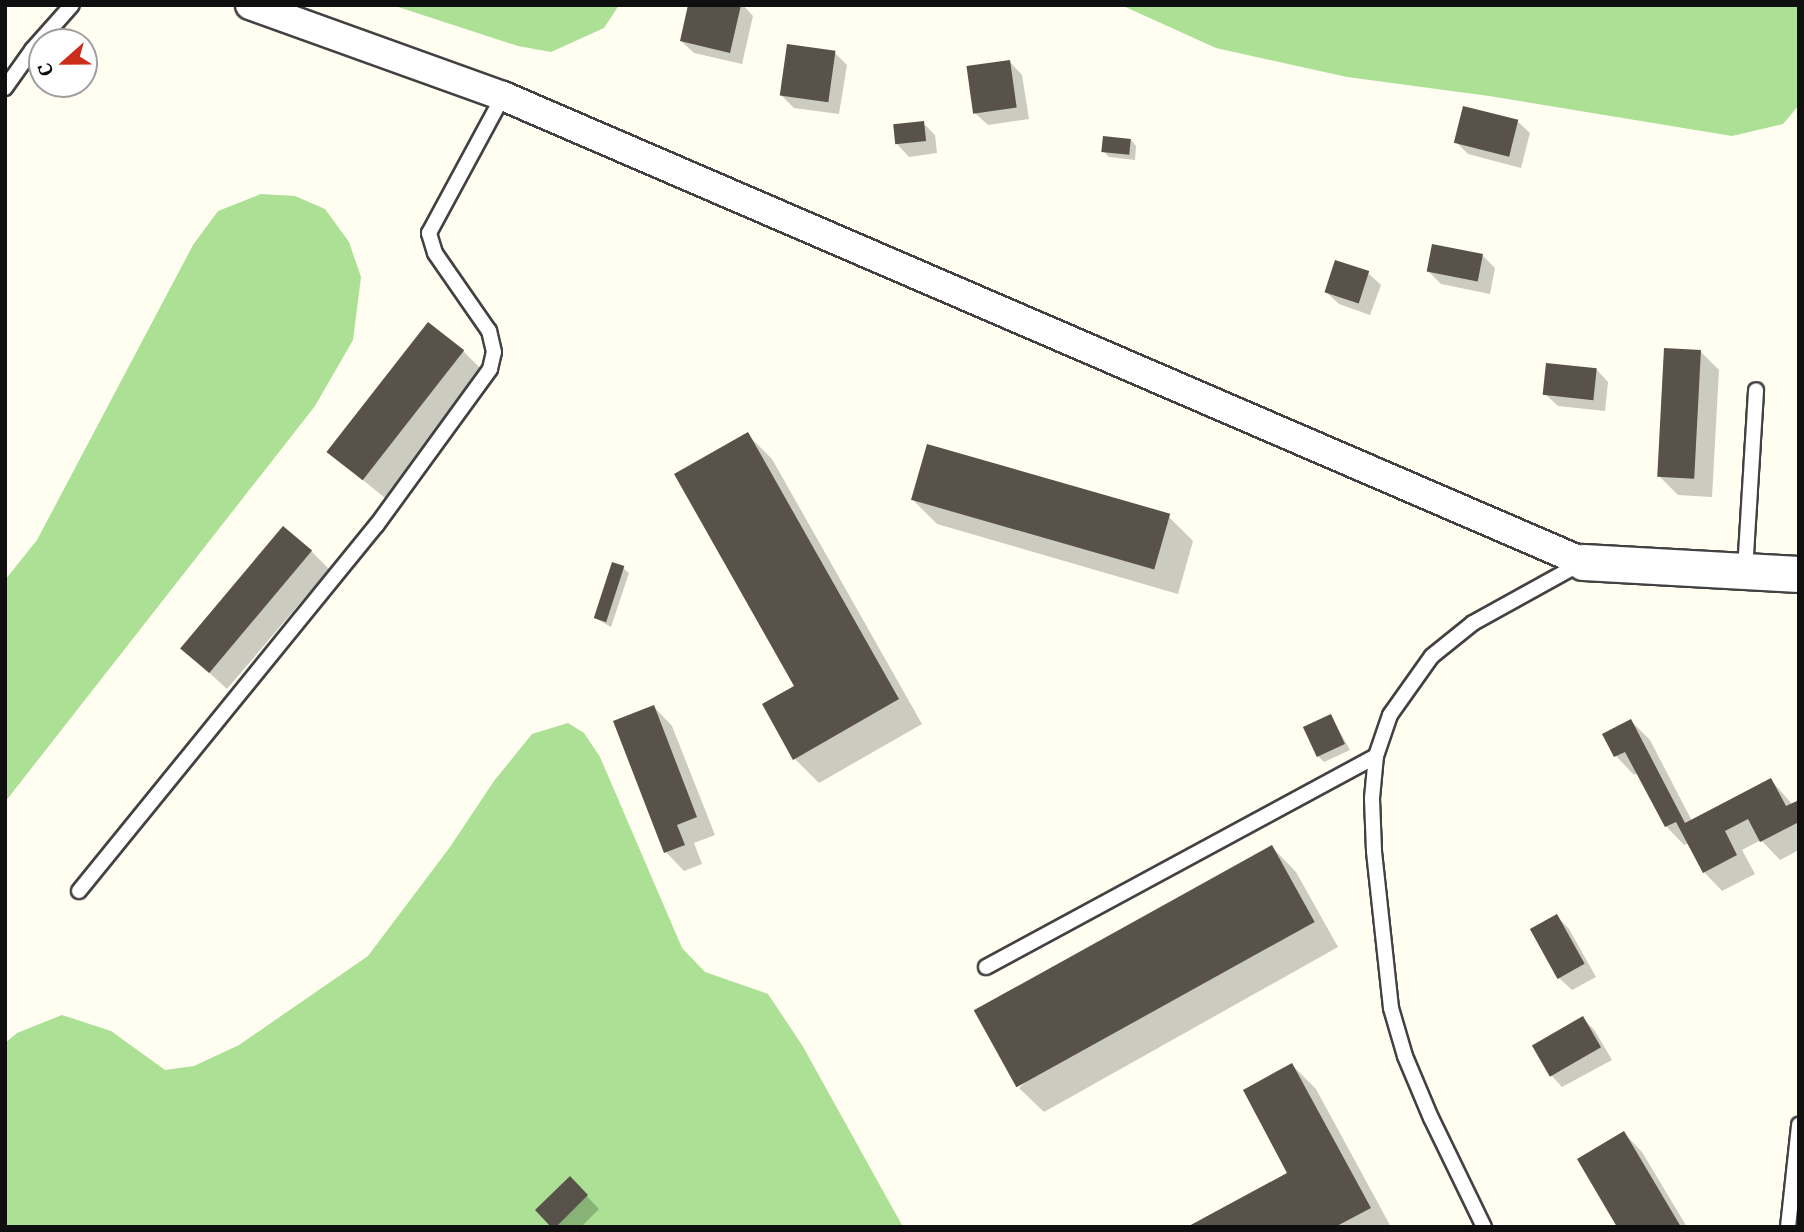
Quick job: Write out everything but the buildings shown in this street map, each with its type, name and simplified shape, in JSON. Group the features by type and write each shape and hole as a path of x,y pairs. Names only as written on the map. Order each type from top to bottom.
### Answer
{"street":[{"path":"250,5 503,96 1583,562 1799,574"}],"lane":[{"path":"5,88 40,40 72,5"},
{"path":"79,891 376,526 489,369 494,352 489,331 435,253 429,233 503,96"},
{"path":"1745,572 1756,390"},
{"path":"1484,1227 1431,1118 1405,1056 1391,1008 1374,851 1372,798 1376,756 1390,715 1432,656 1473,623 1583,562"},
{"path":"986,967 1376,756"},
{"path":"1788,1227 1799,1125"}],"green space":[{"path":"392,5 619,5 604,28 551,52 518,46"},
{"path":"1121,5 1799,5 1799,105 1783,124 1732,136 1489,96 1347,77 1216,48"},
{"path":"261,194 295,196 325,209 349,242 361,277 353,340 315,406 5,802 5,580 37,540 193,245 218,211"},
{"path":"568,723 584,733 600,757 682,948 705,972 768,994 802,1045 903,1227 5,1227 5,1043 17,1033 62,1015 111,1031 165,1070 194,1066 239,1045 368,956 450,847 494,781 532,734"}]}
